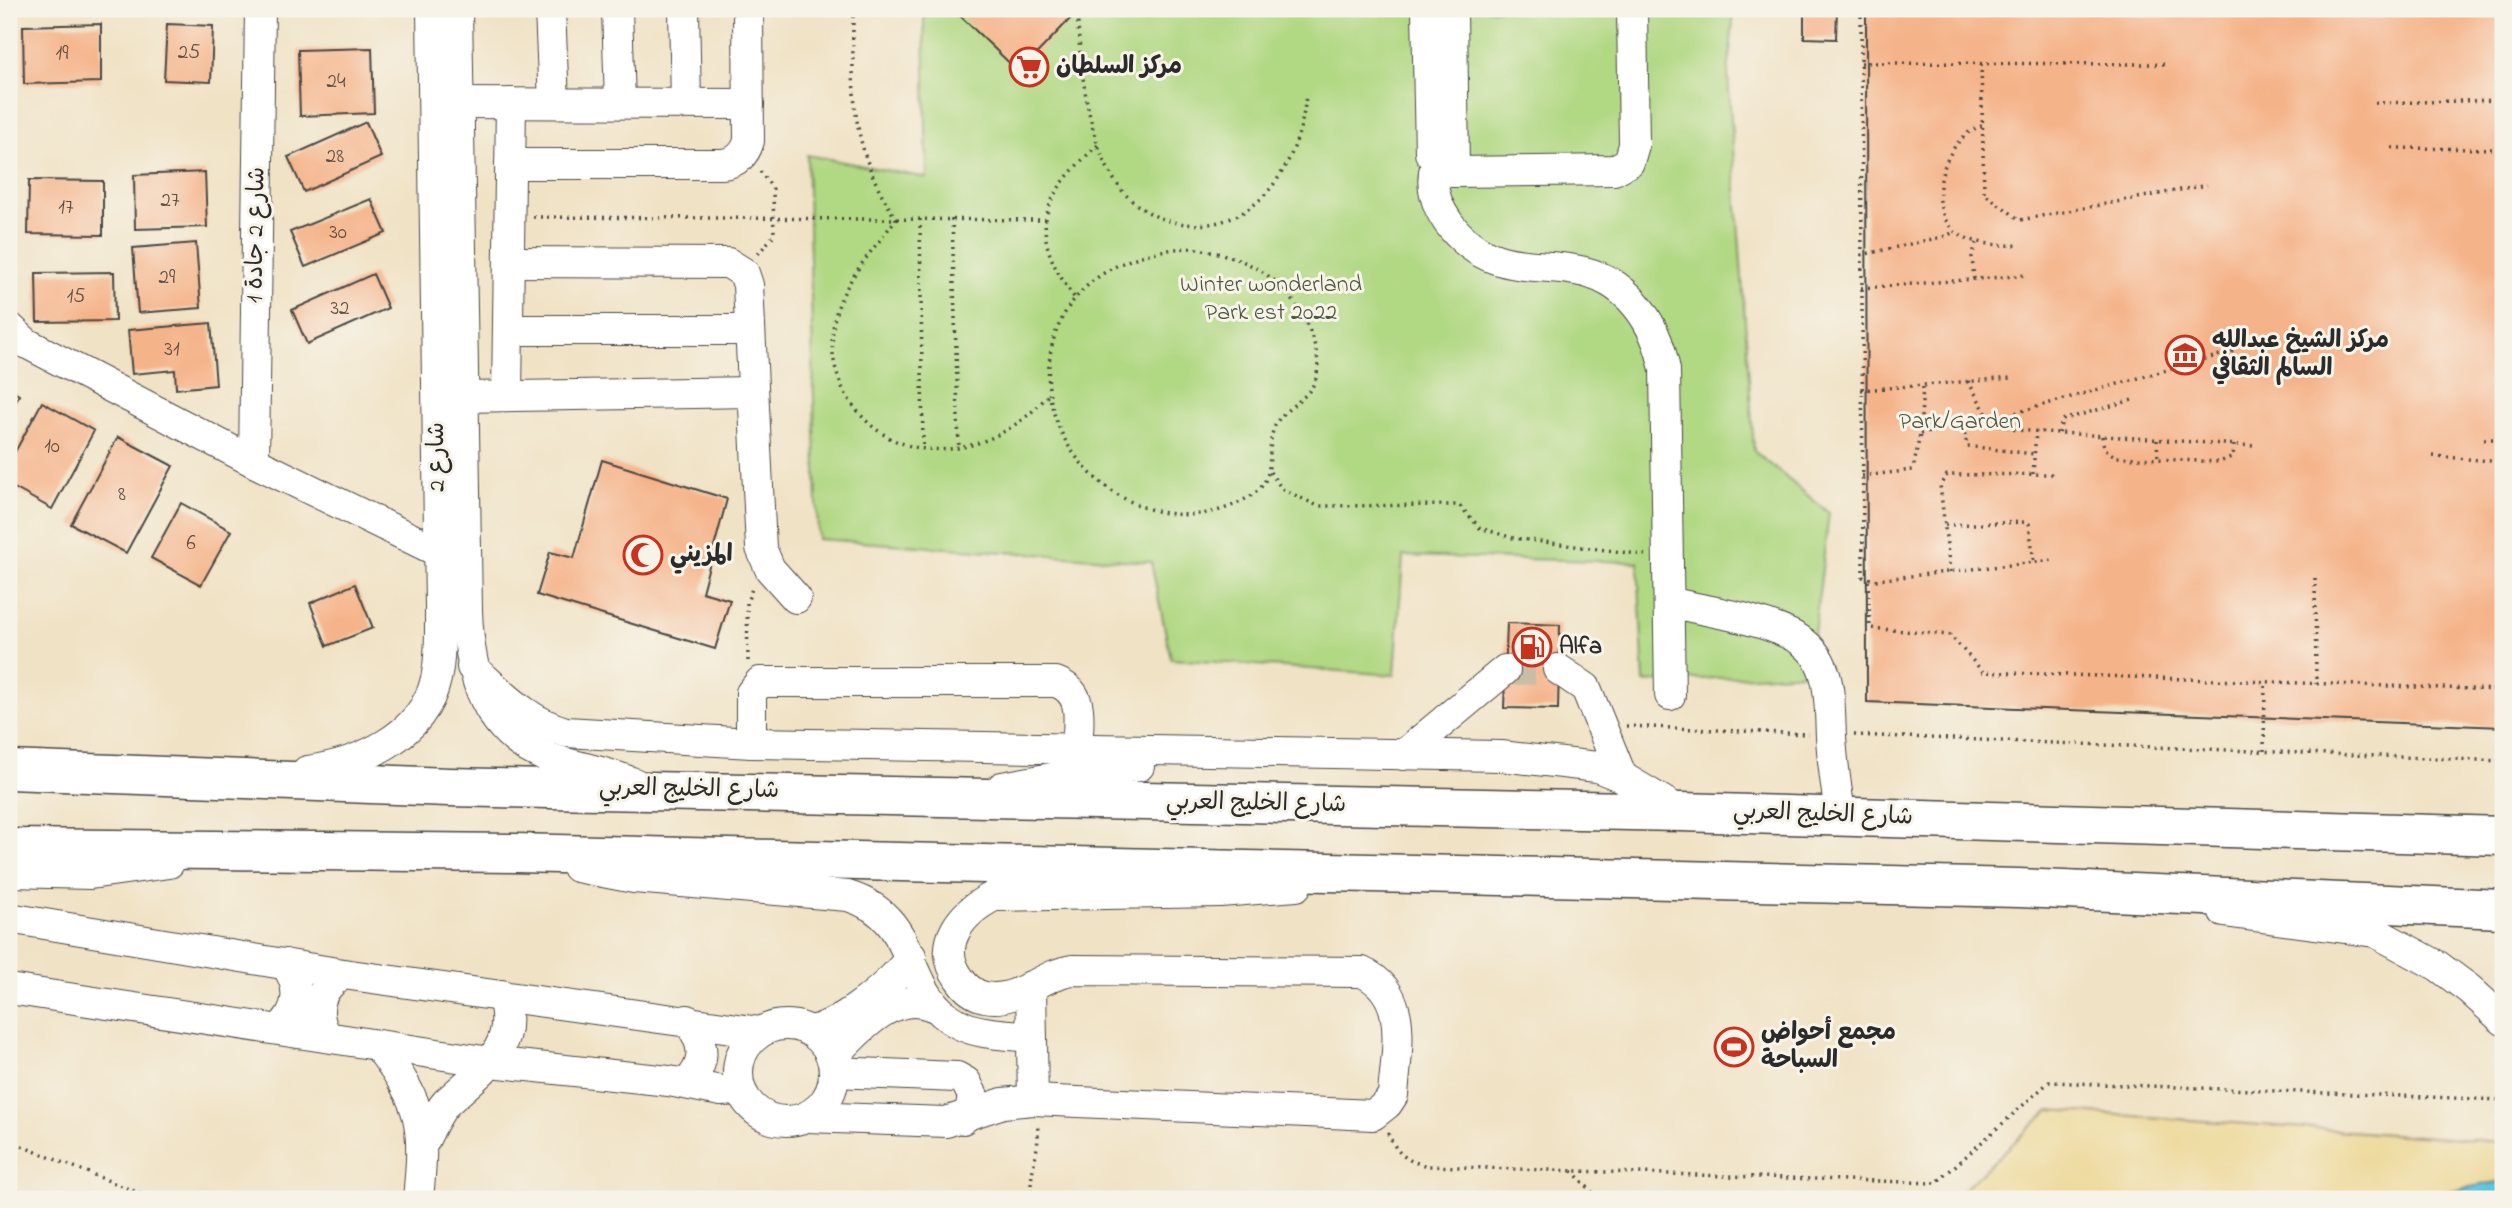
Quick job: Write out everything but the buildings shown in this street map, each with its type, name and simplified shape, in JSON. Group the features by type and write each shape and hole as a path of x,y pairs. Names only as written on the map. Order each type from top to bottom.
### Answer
{"main road":[{"path":"9,755 46,771"},
{"name":"شارع الخليج العربي","path":"9,770 449,787 1681,811 2503,836"},
{"path":"9,848 515,853 2152,894 2503,909"}],"street":[{"name":"شارع 2 جادة 1","path":"254,462 260,9"},
{"name":"شارع 2","path":"250,780 331,768 364,756 394,738 421,712 433,688 438,661 463,397 446,103 432,9"},
{"name":"شارع 2","path":"457,9 446,103 448,540 472,667 490,711 524,745 553,759 608,773 645,789"},
{"path":"550,9 554,103"},
{"path":"617,9 620,103"},
{"path":"684,9 686,103"},
{"path":"510,164 729,163 746,151 749,141 748,9"},
{"path":"1427,9 1429,146 1445,168"},
{"path":"1445,168 1452,9"},
{"path":"1632,9 1634,145 1629,162 1614,170 1445,168 1432,176 1433,191 1440,208 1450,224 1478,250 1513,264 1578,270 1600,277 1638,305 1661,346 1665,370 1670,695"},
{"path":"446,103 749,104"},
{"path":"507,396 511,103"},
{"path":"509,262 728,263 744,273 748,285 761,548 764,560 796,598"},
{"path":"9,327 26,343 254,462 448,540"},
{"path":"508,330 750,330"},
{"path":"463,397 753,392"},
{"path":"1669,602 1795,637 1813,653 1827,677 1831,698 1830,734 1840,816"},
{"path":"472,667 529,717 546,727 566,732 751,743 1501,756 1597,766 1622,777 1681,811"},
{"path":"1558,669 1587,688 1622,777"},
{"path":"1403,755 1505,670"},
{"path":"751,743 751,693 754,687 772,680 1056,682 1070,687 1076,696 1079,708 1077,749"},
{"path":"945,796 1096,770 1304,753"},
{"path":"9,872 90,874 247,852"},
{"path":"515,853 635,878 848,896 863,901 886,917 911,956 932,1006"},
{"path":"760,1032 742,1051 738,1064 740,1090 748,1104 767,1118 791,1121 807,1117 946,1122 963,1119 1003,1103 1033,1100 1365,1117 1378,1112 1393,1095 1397,1015 1393,1000 1383,985 1362,972 1072,970 1055,974 1005,996 985,997 965,985 957,975 949,952 950,940 963,918 994,896 1220,892 1401,875"},
{"path":"2152,894 2205,908 2375,932 2438,966 2469,989 2503,1020"},
{"path":"9,918 343,974 760,1032 785,1024 810,1031 820,1038 833,1065"},
{"path":"810,1031 825,1028 889,982 911,956"},
{"path":"279,1029 292,1013 297,993 285,964"},
{"path":"327,1037 318,1014 319,1002 324,990 343,974"},
{"path":"1031,986 1033,1100"},
{"path":"9,989 490,1062 686,1084 721,1091 740,1090"},
{"path":"424,1141 444,1105 498,1053 507,1031 502,995"},
{"path":"807,1117 827,1098 833,1065 893,1005 913,1000 932,1006 968,1028 1032,1037"},
{"path":"686,1084 699,1068 703,1049 701,1040 687,1020"},
{"path":"377,1046 404,1080 416,1104 424,1141 418,1199"},
{"path":"833,1065 877,1074 957,1077 966,1082 973,1096 970,1112 963,1119"},
{"path":"843,1118 850,1098 877,1074"}],"path":[{"path":"853,9 853,106 859,143 872,177 896,219"},
{"path":"1077,9 1084,78 1100,144 1120,187 1143,209 1172,222 1187,225 1221,222 1252,207 1277,181 1301,131 1306,94"},
{"path":"1861,9 1863,577 1868,580 2054,560"},
{"path":"1861,63 2164,64"},
{"path":"1981,64 1984,192 2020,220 2207,185"},
{"path":"2375,103 2503,100"},
{"path":"1954,232 1941,203 1940,187 1946,164 1957,142 1968,130 1982,126"},
{"path":"1074,297 1052,263 1047,249 1046,220 1056,190 1076,165 1100,144"},
{"path":"2392,148 2503,149"},
{"path":"744,273 774,235 773,189 746,151"},
{"path":"531,217 1046,220"},
{"path":"896,219 842,297 833,331 832,349 841,384 860,414 888,437 923,449 959,449 1010,430 1049,394"},
{"path":"920,219 923,449"},
{"path":"951,219 959,449"},
{"path":"1861,255 1954,232 1991,246 2020,246"},
{"path":"1974,279 1972,257 1977,239"},
{"path":"1189,248 1232,256 1270,275 1286,290 1310,331 1318,362 1311,388 1285,411 1273,430 1270,472 1251,496 1213,510 1172,512 1132,503 1097,482 1083,467 1061,433 1049,394 1050,353 1055,333 1074,297 1098,276 1126,260 1168,249 1189,248"},
{"path":"1861,288 2028,275"},
{"path":"1920,434 1990,420 2238,350"},
{"path":"1861,390 2012,378"},
{"path":"1968,381 1990,420 2016,430 2254,446"},
{"path":"1862,476 1913,470 1920,434 1923,385"},
{"path":"2059,433 2062,420 2136,399"},
{"path":"1965,426 1967,446 2035,454"},
{"path":"2033,474 2036,431"},
{"path":"2102,436 2102,446 2117,457 2220,462 2233,456 2234,445"},
{"path":"2483,439 2503,439"},
{"path":"2157,440 2158,459"},
{"path":"2433,456 2503,461"},
{"path":"1270,472 1282,489 1318,506 1459,505 1480,528 1513,538 1653,556"},
{"path":"1950,572 1940,485 1947,475 2056,474"},
{"path":"1945,525 2026,522 2029,524 2034,562"},
{"path":"754,687 746,654 747,602 764,560"},
{"path":"2315,578 2316,684"},
{"path":"1868,580 1870,628 1950,635 1983,672 2503,690"},
{"path":"2264,752 2265,683"},
{"path":"1603,726 2503,761"},
{"path":"1378,1112 1395,1150 1409,1161 1429,1166 1936,1183 2049,1082 2503,1100"},
{"path":"1032,1199 1031,1164 1040,1138 1033,1100"},
{"path":"9,1141 154,1199"},
{"path":"1572,1171 1599,1199"}],"green space":[{"name":"Winter wonderland Park est 2022","path":"932,9 1734,9 1728,76 1754,451 1829,513 1809,673 1644,682 1638,562 1403,556 1395,675 1171,659 1151,562 818,539 807,155 927,178 924,18"}],"sand":[{"path":"2049,1110 2503,1142 2503,1181 2405,1199 1953,1199"}],"water":[{"path":"2503,1181 2503,1199 2405,1199"}],"tunnel":[{"path":"1505,670 1558,669"}],"place":[{"name":"مركز السلطان","path":"1029,67"},
{"name":"مركز الشيخ عبدالله السالم الثقافي","path":"2185,355"},
{"name":"المزيني","path":"643,555"},
{"name":"Alfa","path":"1532,647"},
{"name":"مجمع أحواض السباحة","path":"1734,1047"}],"park label":[{"name":"Park/Garden","path":"1960,422"}]}
